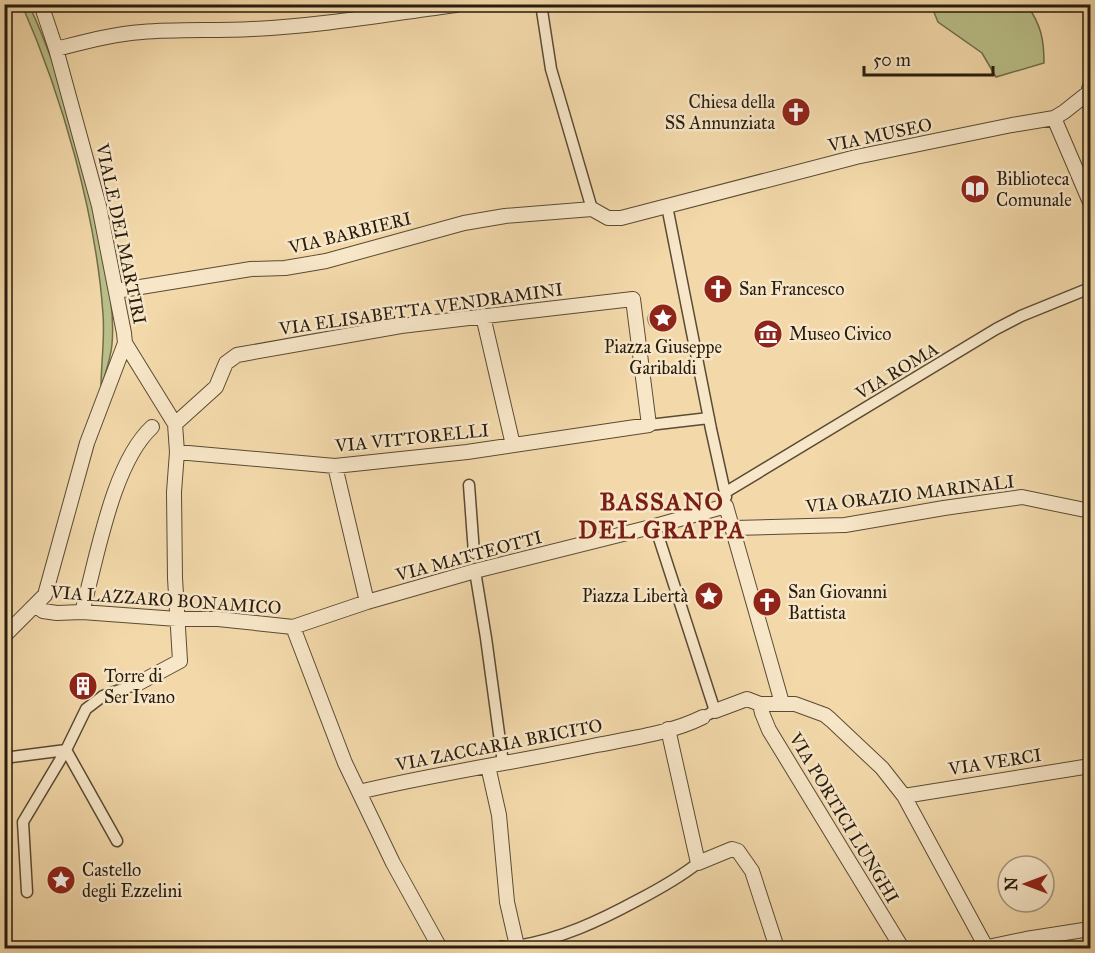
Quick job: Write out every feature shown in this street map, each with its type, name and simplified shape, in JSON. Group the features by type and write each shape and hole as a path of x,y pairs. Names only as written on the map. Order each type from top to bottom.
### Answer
{"street":[{"name":"VIALE DEI MARTIRI","path":"36,606 45,595 87,443 125,344 99,206 42,4"},
{"path":"56,49 140,32 288,26 456,4"},
{"path":"541,4 551,69 592,209 613,219 667,206 711,429 726,492 726,506 782,703"},
{"name":"VIA MUSEO","path":"667,206 856,157 1054,118 1088,93 1090,86"},
{"path":"1054,118 1090,202"},
{"name":"VIA BARBIERI","path":"116,291 251,269 285,268 326,261 464,223 505,216 592,209"},
{"name":"VIA ROMA","path":"726,492 996,329 1021,316 1090,288"},
{"name":"VIA ELISABETTA VENDRAMINI","path":"175,424 216,387 226,363 237,355 390,328 633,299 649,425"},
{"path":"483,316 513,445"},
{"path":"27,892 23,822 66,750 86,709 103,696 137,684 180,661 175,578 174,492 177,452 175,424 125,344"},
{"path":"649,425 709,418"},
{"name":"VIA VITTORELLI","path":"177,452 335,466 513,445 649,425"},
{"path":"82,612 111,504 122,474 143,436 152,427"},
{"path":"335,466 367,602"},
{"path":"469,485 474,553"},
{"name":"VIA ORAZIO MARINALI","path":"734,528 845,525 1022,497 1090,511"},
{"path":"726,506 655,526 709,714 747,699 760,704 782,703 804,706 831,720 882,768 904,796 984,948 1090,930"},
{"name":"VIA MATTEOTTI","path":"293,627 367,602 475,571 655,526"},
{"path":"475,571 502,763"},
{"path":"4,636 36,606"},
{"name":"VIA LAZZARO BONAMICO","path":"36,606 43,611 218,620 293,627"},
{"path":"293,627 345,763 393,863 440,948"},
{"name":"VIA PORTICI LUNGHI","path":"760,704 769,730 902,948"},
{"name":"VIA ZACCARIA BRICITO","path":"359,792 420,777 646,735 694,722 709,714"},
{"path":"668,729 698,863"},
{"path":"4,758 66,750"},
{"path":"66,750 117,841"},
{"path":"488,766 498,815 507,902 517,946"},
{"name":"VIA VERCI","path":"904,796 1090,766"},
{"path":"502,948 541,942 564,935 607,916 680,878 698,863 732,849 738,851 752,871 777,948"}],"green space":[{"path":"22,5 29,5 63,92 88,183 101,244 110,294 113,332 110,355 101,388 103,314 93,236 85,196 51,78"},
{"path":"931,5 1027,5 1041,32 1044,63 996,77 982,53 938,22"}],"shaded area":[{"path":"658,309 665,312 668,319 665,326 658,329 651,326 648,319 651,312"}],"place":[{"name":"Chiesa della SS Annunziata","path":"796,112"},
{"name":"Biblioteca Comunale","path":"975,189"},
{"name":"San Francesco","path":"718,289"},
{"name":"Piazza Giuseppe Garibaldi","path":"663,318"},
{"name":"Museo Civico","path":"768,334"},
{"name":"Piazza Libertà","path":"709,596"},
{"name":"San Giovanni Battista","path":"767,602"},
{"name":"Torre di Ser Ivano","path":"83,686"},
{"name":"Castello degli Ezzelini","path":"61,880"}],"district":[{"name":"BASSANO DEL GRAPPA","path":"662,516"}]}
